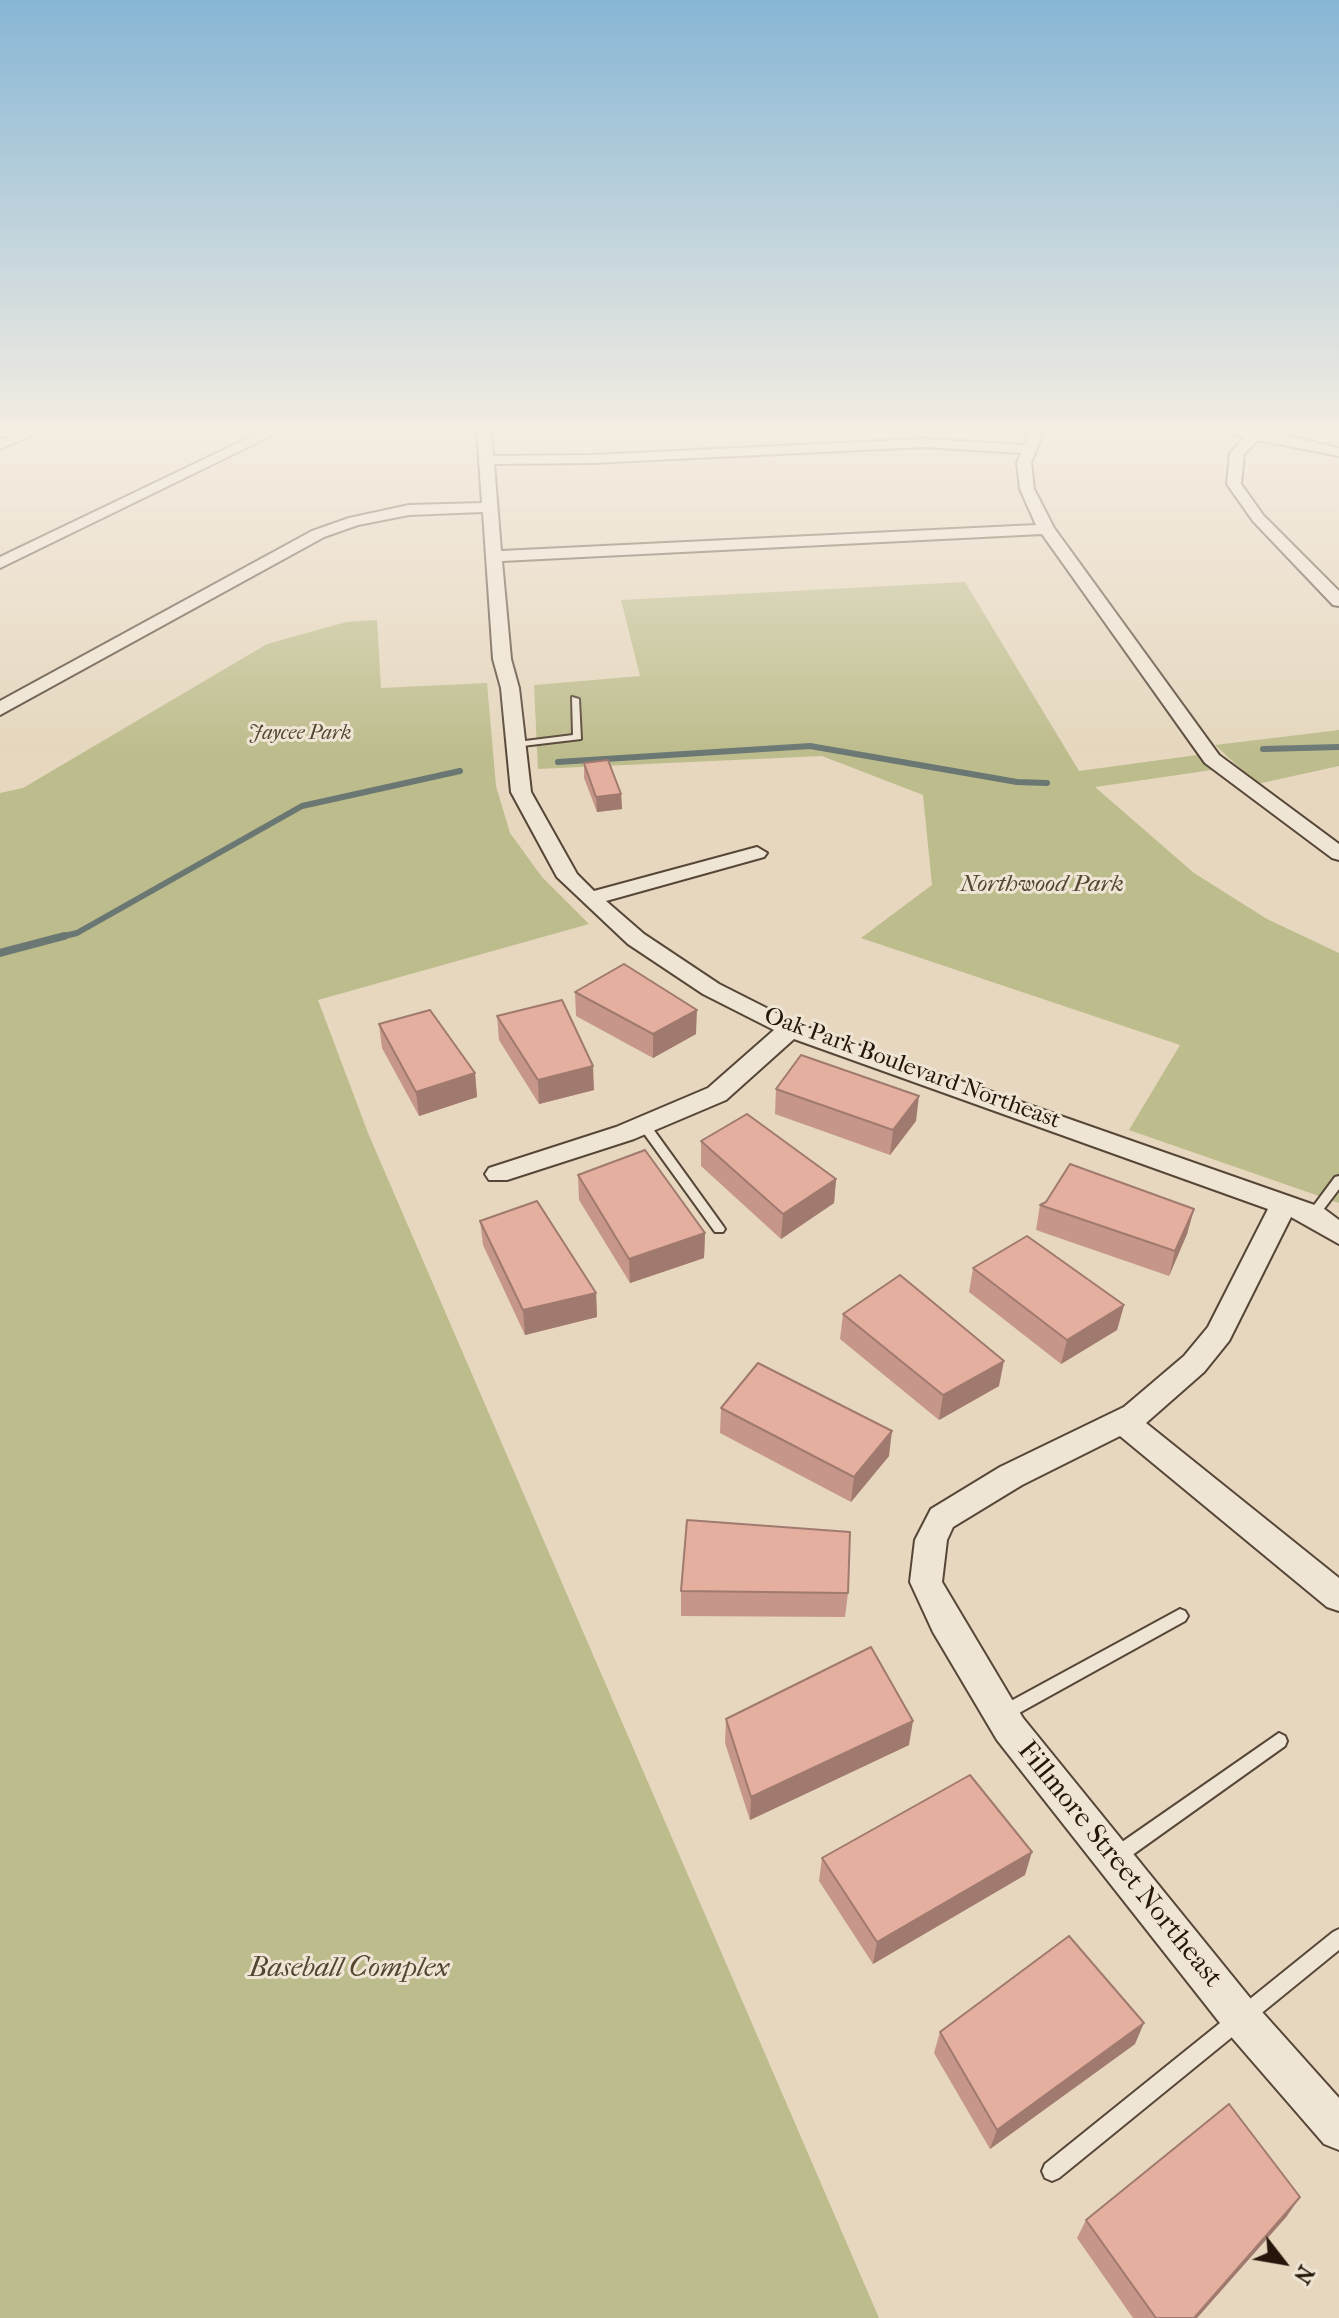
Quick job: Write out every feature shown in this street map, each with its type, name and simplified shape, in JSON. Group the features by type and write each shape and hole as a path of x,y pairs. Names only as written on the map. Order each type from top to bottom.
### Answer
{"street":[{"path":"0,563 48,539"},
{"path":"0,709 309,539"},
{"name":"Oak Park Boulevard Northeast","path":"493,539 502,659 510,688 521,792 568,877 636,939 711,989 790,1029 1283,1205 1326,1216 1339,1234"},
{"path":"496,556 839,539"},
{"path":"1053,539 1212,759 1339,854"},
{"path":"1279,539 1339,601"},
{"path":"590,899 757,853"},
{"path":"498,1174 644,1125 717,1094 790,1029"},
{"path":"1283,1205 1219,1333 1194,1364 1135,1415 1123,1421 1339,1597"},
{"name":"Fillmore Street Northeast","path":"1123,1421 1011,1476 942,1518 931,1540 926,1582 945,1622 999,1715 1241,2018 1339,2129"}],"lane":[{"path":"517,745 578,737 575,699"},
{"path":"644,1125 719,1229"},
{"path":"1326,1216 1339,1180"},
{"path":"999,1715 1180,1616"},
{"path":"1113,1858 1279,1741"},
{"path":"1052,2171 1339,1938"}],"green space":[{"name":"Northwood Park","path":"965,582 1079,771 1197,755 1212,770 1095,787 1194,873 1267,919 1339,953 1339,1203 1129,1130 1180,1045 861,938 932,885 923,795 822,756 538,769 534,685 640,676 621,600"},
{"name":"Baseball Complex","path":"377,620 381,688 487,683 496,786 510,833 542,877 589,924 318,1000 368,1133 879,2318 0,2318 0,793 23,788 267,644 346,622"},
{"path":"1339,730 1339,766 1257,784 1215,745"}],"building":[{"path":"608,760 621,794 596,797 584,763"},
{"path":"624,964 697,1010 653,1034 575,992"},
{"path":"562,1000 593,1066 538,1080 497,1016"},
{"path":"430,1010 475,1073 416,1092 379,1024"},
{"path":"801,1055 919,1096 893,1130 776,1089"},
{"path":"747,1114 836,1179 783,1214 701,1141"},
{"path":"645,1150 705,1233 629,1259 578,1175"},
{"path":"1070,1164 1194,1209 1175,1251 1040,1205 1046,1202"},
{"path":"537,1201 596,1293 523,1310 480,1221"},
{"path":"1027,1236 1124,1305 1067,1340 973,1268"},
{"path":"900,1275 1004,1361 943,1395 843,1314"},
{"path":"758,1363 892,1431 854,1477 721,1408"},
{"path":"687,1520 850,1532 848,1593 681,1591"},
{"path":"871,1647 913,1721 751,1797 726,1719"},
{"path":"970,1775 1032,1852 877,1942 822,1858"},
{"path":"1069,1936 1144,2023 997,2130 940,2032"},
{"path":"1229,2104 1300,2197 1194,2318 1156,2318 1086,2220"}],"waterway":[{"path":"558,762 810,746 1017,782 1047,783"},
{"path":"1263,749 1339,747"},
{"path":"61,937 77,933 302,806 460,771"},
{"path":"0,953 61,937"},
{"path":"56,938 61,937"}],"park label":[{"name":"Jaycee Park","path":"300,734"}]}
